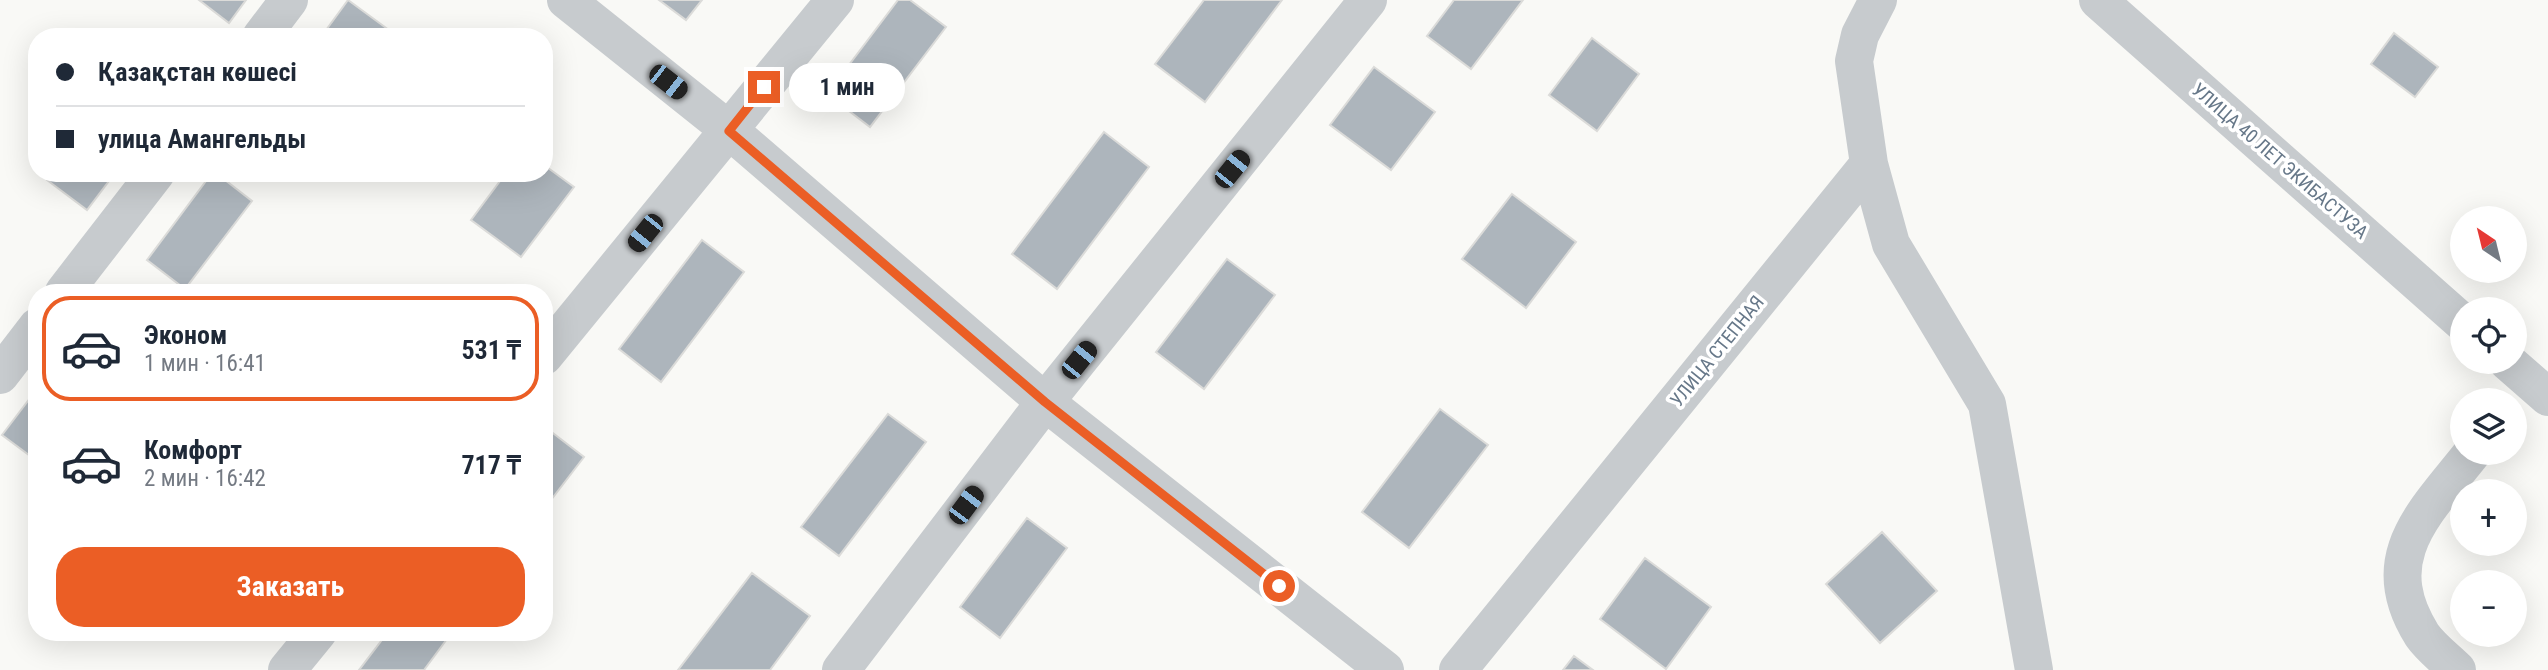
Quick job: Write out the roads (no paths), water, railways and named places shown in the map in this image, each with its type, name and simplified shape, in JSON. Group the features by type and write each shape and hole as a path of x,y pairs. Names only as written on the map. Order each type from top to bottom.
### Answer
{"street":[{"path":"268,28 289,0"},
{"path":"566,0 729,131 1045,402 1385,670"},
{"path":"553,345 835,0"},
{"path":"841,670 1045,402 1368,0"},
{"path":"1878,0 1860,35 1854,61 1869,164 1891,244 1987,404 2034,670"},
{"name":"УЛИЦА 40 ЛЕТ ЭКИБАСТУЗА","path":"2098,0 2450,310"},
{"name":"УЛИЦА СТЕПНАЯ","path":"1458,670 1869,164"},
{"path":"70,284 149,182"},
{"path":"0,375 28,339"},
{"path":"2457,670 2423,636 2405,599 2402,561 2413,529 2463,465"},
{"path":"287,670 311,641"}]}
